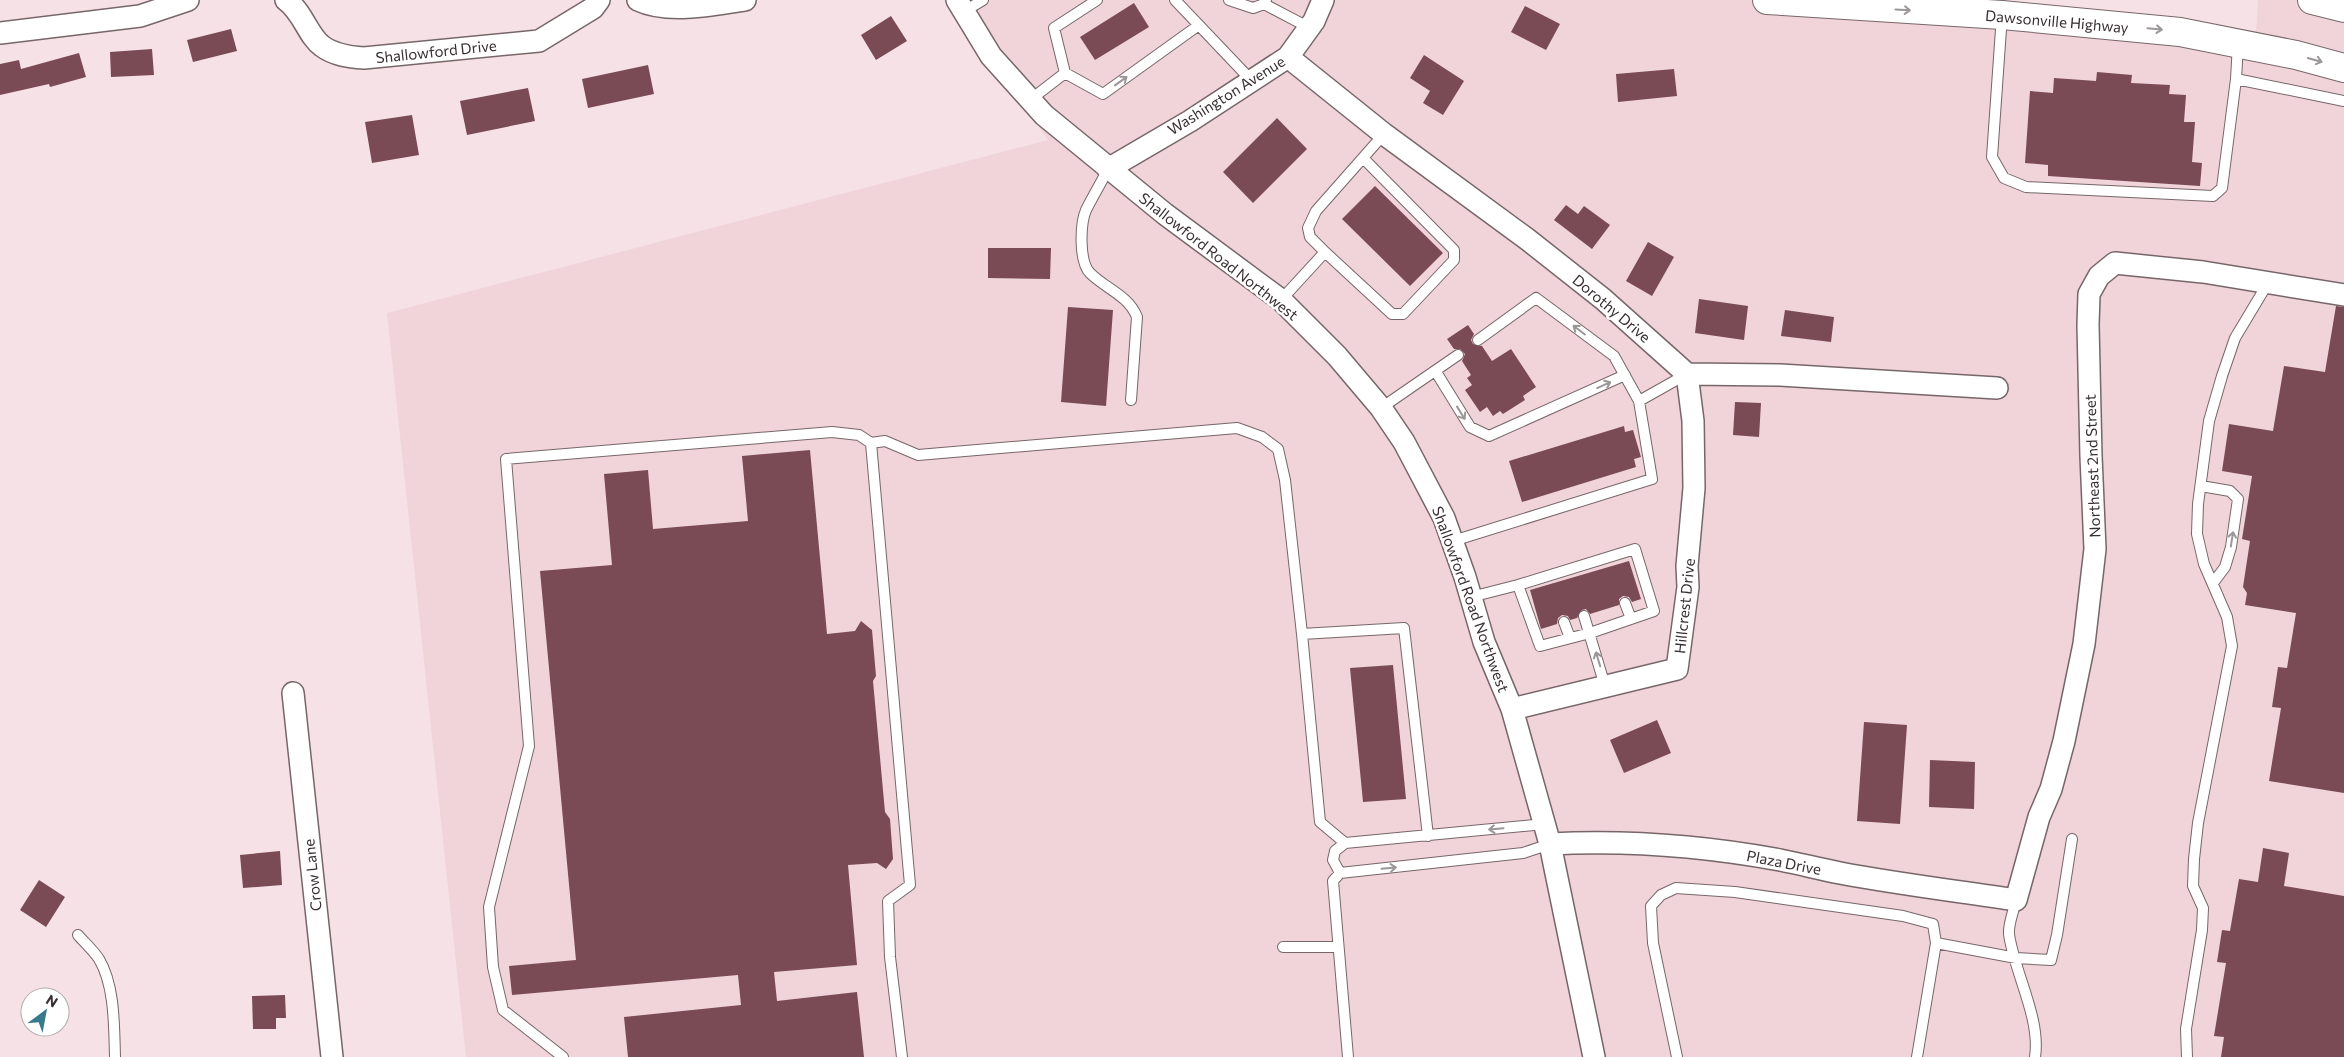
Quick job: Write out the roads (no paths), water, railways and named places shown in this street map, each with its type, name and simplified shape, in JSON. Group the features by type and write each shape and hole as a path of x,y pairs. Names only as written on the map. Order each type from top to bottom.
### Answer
{"main road":[{"name":"Dawsonville Highway","path":"1767,0 2000,8 2180,32 2296,55 2344,68"},
{"path":"2312,0 2344,8"}],"street":[{"path":"0,33 140,16 188,0"},
{"name":"Shallowford Drive","path":"286,0 294,6 321,46 342,56 364,58 539,41 592,8 599,0"},
{"path":"638,0 647,4 697,7 745,0"},
{"name":"Washington Avenue","path":"1108,169 1190,121 1288,57 1314,21 1323,0"},
{"name":"Shallowford Road Northwest","path":"960,6 991,56 1044,115 1108,169 1280,300 1337,356 1381,408 1417,467 1444,518 1453,541 1484,642 1512,709 1547,834 1594,1057"},
{"name":"Dorothy Drive","path":"1288,57 1384,134 1527,238 1603,299 1688,374"},
{"name":"Northeast 2nd Street","path":"2016,900 2039,817 2051,789 2064,741 2075,693 2090,597 2095,549 2088,325 2090,294 2100,276 2116,263 2203,272 2344,295"},
{"path":"1688,374 1780,375 1997,388"},
{"name":"Hillcrest Drive","path":"1512,709 1677,669 1688,588 1694,488 1692,421 1688,374"},
{"name":"Crow Lane","path":"292,693 332,1057"},
{"name":"Plaza Drive","path":"1547,834 1587,842 1670,845 1720,850 1840,873 2016,900"}],"lane":[{"path":"960,6 983,0"},
{"path":"1097,0 1054,28 1065,73 1103,94 1199,25"},
{"path":"1175,0 1252,80"},
{"path":"1229,0 1253,8 1265,2 1308,27"},
{"path":"2000,8 1992,157 2004,178 2026,187 2213,196 2222,188 2236,80 2238,43"},
{"path":"1030,100 1065,73"},
{"path":"2236,80 2344,101"},
{"path":"1363,158 1454,250 1454,260 1403,314 1392,314 1310,237 1308,228 1316,211 1384,134"},
{"path":"1108,169 1085,212 1082,247 1083,264 1090,273 1132,304 1137,317 1131,400"},
{"path":"1280,300 1325,252"},
{"path":"2187,1057 2186,1029 2202,930 2203,908 2192,886 2196,841 2232,646 2226,618 2213,582 2204,564 2197,534 2201,486 2210,421 2222,376 2235,338 2269,282"},
{"path":"1453,541 1652,479 1639,401 1614,356 1536,298 1478,340"},
{"path":"1381,408 1436,372 1458,355"},
{"path":"1436,372 1470,427 1489,436 1625,375"},
{"path":"1639,401 1688,374"},
{"path":"563,1057 503,1010 493,967 489,907 529,746 506,459 832,432 860,435 871,443 885,441 918,455 1237,428 1262,437 1278,449 1285,480 1320,822 1345,843"},
{"path":"871,443 910,885 888,901 890,956 902,1057"},
{"path":"2201,486 2230,491 2238,499 2231,547 2224,566 2213,582"},
{"path":"1471,597 1518,585 1550,580 1611,561 1635,550 1654,611 1590,633 1540,646 1518,585"},
{"path":"1625,604 1631,619"},
{"path":"1584,616 1605,686"},
{"path":"1564,622 1570,638"},
{"path":"1302,634 1404,628 1428,836"},
{"path":"1340,873 1333,860 1335,851 1345,843 1428,836 1547,834"},
{"path":"1348,1057 1333,881 1340,873 1523,853 1547,834"},
{"path":"1936,943 2016,958 2051,960 2057,935 2072,839"},
{"path":"1677,1057 1653,944 1651,906 1661,894 1676,888 1735,892 1903,916 1933,924 1936,943 1917,1057"},
{"path":"2016,900 2009,932 2024,984 2037,1045 2035,1057"},
{"path":"78,936 99,959 108,985 114,1021 115,1057"},
{"path":"1283,947 1338,947"}]}
